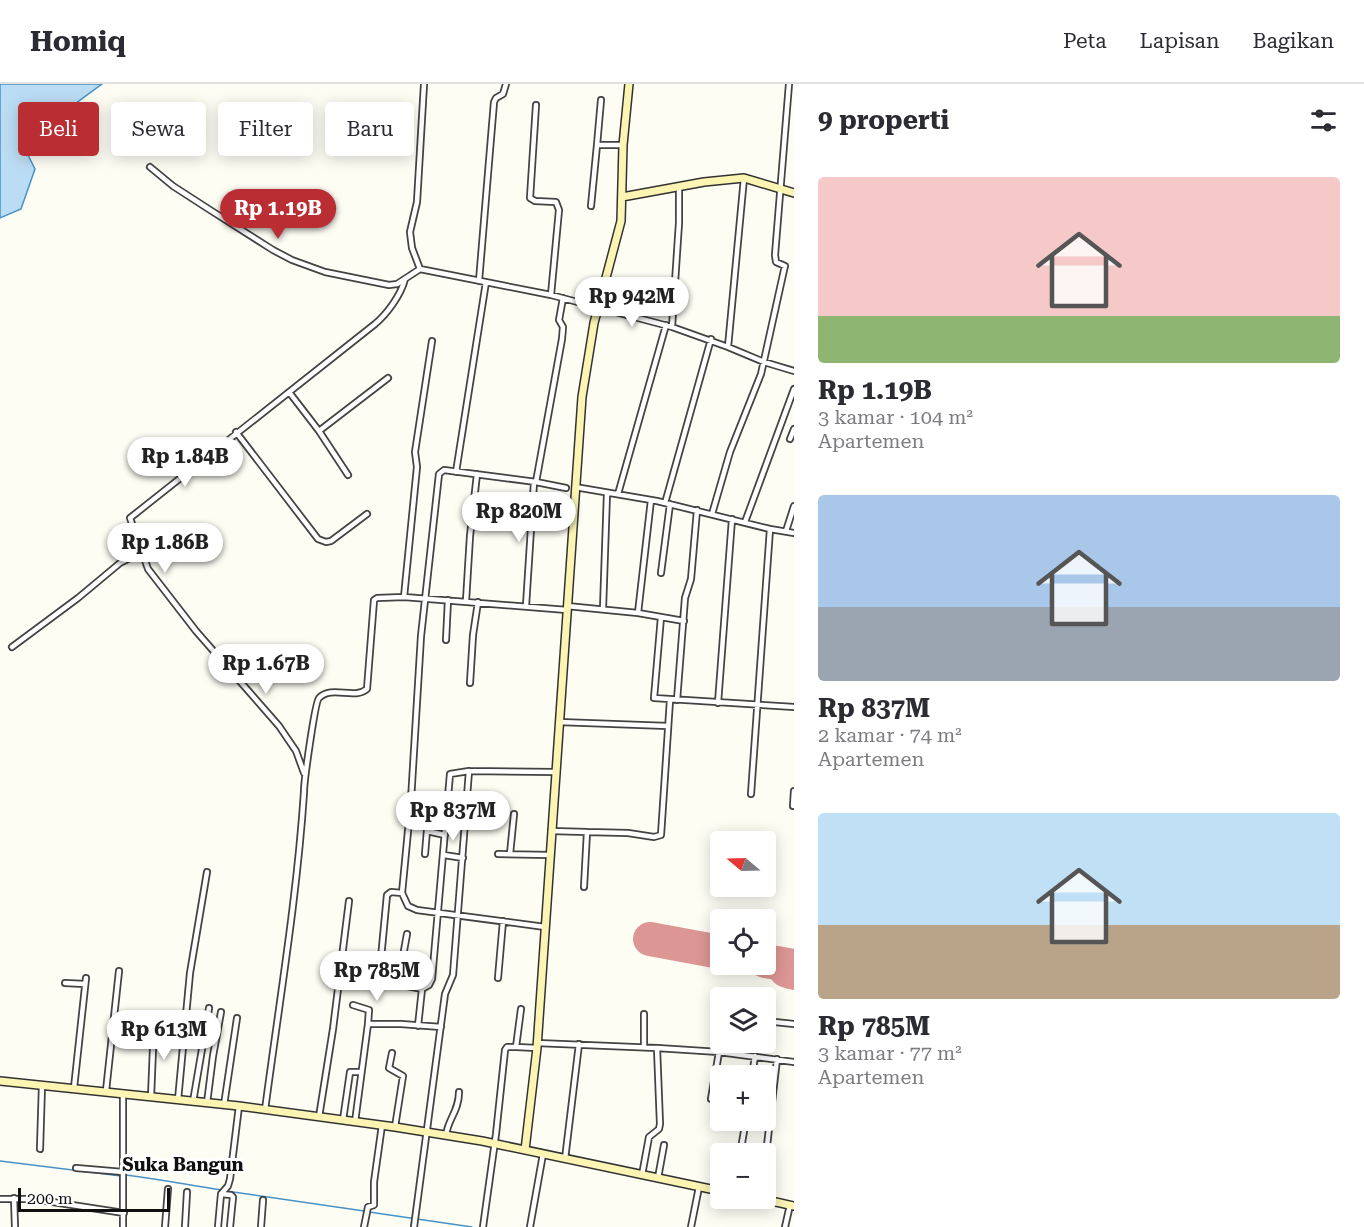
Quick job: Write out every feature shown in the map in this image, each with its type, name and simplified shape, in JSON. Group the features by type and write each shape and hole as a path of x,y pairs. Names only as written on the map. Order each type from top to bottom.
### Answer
{"street":[{"path":"420,269 410,232 417,202 424,84"},
{"path":"479,280 494,102 503,94 506,84"},
{"path":"525,1150 537,1045 567,608 571,488 582,397 597,308 619,231 623,145 629,84"},
{"path":"712,514 730,452 764,362 785,268 775,258 789,84"},
{"path":"591,206 601,100"},
{"path":"536,105 530,198 535,201 556,202 559,210 551,295"},
{"path":"597,145 623,145"},
{"path":"150,167 173,186 273,250 292,260 325,272 381,284 397,284 420,269 551,295 711,339 764,362 794,371"},
{"path":"622,197 679,186 744,178 794,193"},
{"path":"728,347 744,178"},
{"path":"618,494 669,326 679,224 679,186"},
{"path":"305,776 296,751 283,732 153,578 143,557 130,518 380,320 405,279"},
{"path":"456,472 486,282"},
{"path":"526,606 535,482 562,339 563,327 559,320 563,298"},
{"path":"661,573 667,504 711,339"},
{"path":"404,597 417,467 415,452 432,341"},
{"path":"320,431 388,378"},
{"path":"745,522 794,389"},
{"path":"289,392 320,431 348,475"},
{"path":"790,438 794,429"},
{"path":"237,432 318,539 331,541 367,514"},
{"path":"545,927 412,909 404,900 402,893 411,800 421,636 439,474 444,470 618,494 794,533"},
{"path":"466,601 477,474"},
{"path":"603,609 607,493"},
{"path":"638,613 651,500"},
{"path":"786,531 794,506"},
{"path":"677,700 685,598 691,579 697,510"},
{"path":"718,703 732,519"},
{"path":"751,794 770,529"},
{"path":"12,647 78,598 120,563 129,558 143,557"},
{"path":"265,1110 297,869 305,776 317,700 327,693 365,691 374,600 404,597 603,609 684,621"},
{"path":"446,640 448,600"},
{"path":"470,684 478,602"},
{"path":"661,618 653,697 669,704"},
{"path":"669,704 677,700 794,707"},
{"path":"551,831 628,833 654,837 661,835 669,704"},
{"path":"559,722 668,726"},
{"path":"414,1222 446,989 453,975 469,771"},
{"path":"407,934 398,984 422,989 429,985 432,979 449,776 452,772 555,772"},
{"path":"793,806 794,791"},
{"path":"510,854 514,814"},
{"path":"425,854 428,818"},
{"path":"427,831 445,835"},
{"path":"584,887 587,832"},
{"path":"498,854 550,855"},
{"path":"444,855 463,858"},
{"path":"178,1100 190,973 207,872"},
{"path":"381,958 387,896 391,892 402,893"},
{"path":"319,1117 349,901"},
{"path":"498,978 503,921"},
{"path":"106,1091 119,971"},
{"path":"74,1088 86,978"},
{"path":"65,983 85,984"},
{"path":"418,1026 422,989"},
{"path":"353,1005 369,1010 355,1122"},
{"path":"193,1102 209,1008"},
{"path":"516,1047 521,1009"},
{"path":"207,1103 221,1012"},
{"path":"644,1014 644,1047"},
{"path":"224,1105 237,1017"},
{"path":"776,1022 794,1024"},
{"path":"151,1097 154,1024"},
{"path":"368,1024 441,1027"},
{"path":"565,1159 579,1044"},
{"path":"483,1227 507,1047 579,1044 710,1051"},
{"path":"642,1175 649,1137 659,1128 660,1124 657,1048"},
{"path":"392,1053 389,1068 403,1076 395,1127"},
{"path":"728,1053 794,1062"},
{"path":"754,1065 755,1056"},
{"path":"767,1143 777,1059"},
{"path":"343,1120 350,1072 362,1072"},
{"path":"0,1081 239,1106 382,1125 495,1144 710,1189"},
{"path":"40,1149 42,1085"},
{"path":"446,1136 449,1124 459,1106 459,1092"},
{"path":"123,1093 123,1227"},
{"path":"218,1227 222,1194 228,1186 239,1106"},
{"path":"364,1227 368,1207 374,1205 374,1182 382,1125"},
{"path":"658,1178 664,1145"},
{"path":"530,1227 543,1154"},
{"path":"76,1168 123,1174"},
{"path":"691,1227 699,1186"},
{"path":"165,1227 168,1189"},
{"path":"185,1227 187,1192"},
{"path":"222,1194 232,1197 230,1227"},
{"path":"14,1198 15,1227"},
{"path":"0,1199 33,1199 124,1213"},
{"path":"261,1227 263,1200"},
{"path":"776,1202 793,1205 785,1227"}],"water":[{"path":"0,84 102,84 78,102 18,102 18,156 28,156 35,169 21,209 0,218"}],"waterway":[{"path":"0,1161 121,1176"},
{"path":"126,1175 222,1190"},
{"path":"226,1191 364,1211"},
{"path":"369,1212 472,1227"},
{"path":"411,1227 412,1220"}],"taxiway":[{"path":"780,964 775,968 777,975 784,981 794,983"}],"runway":[{"path":"650,939 710,950"},
{"path":"776,963 794,966"}],"district":[{"name":"Suka Bangun","path":"183,1164"}]}
